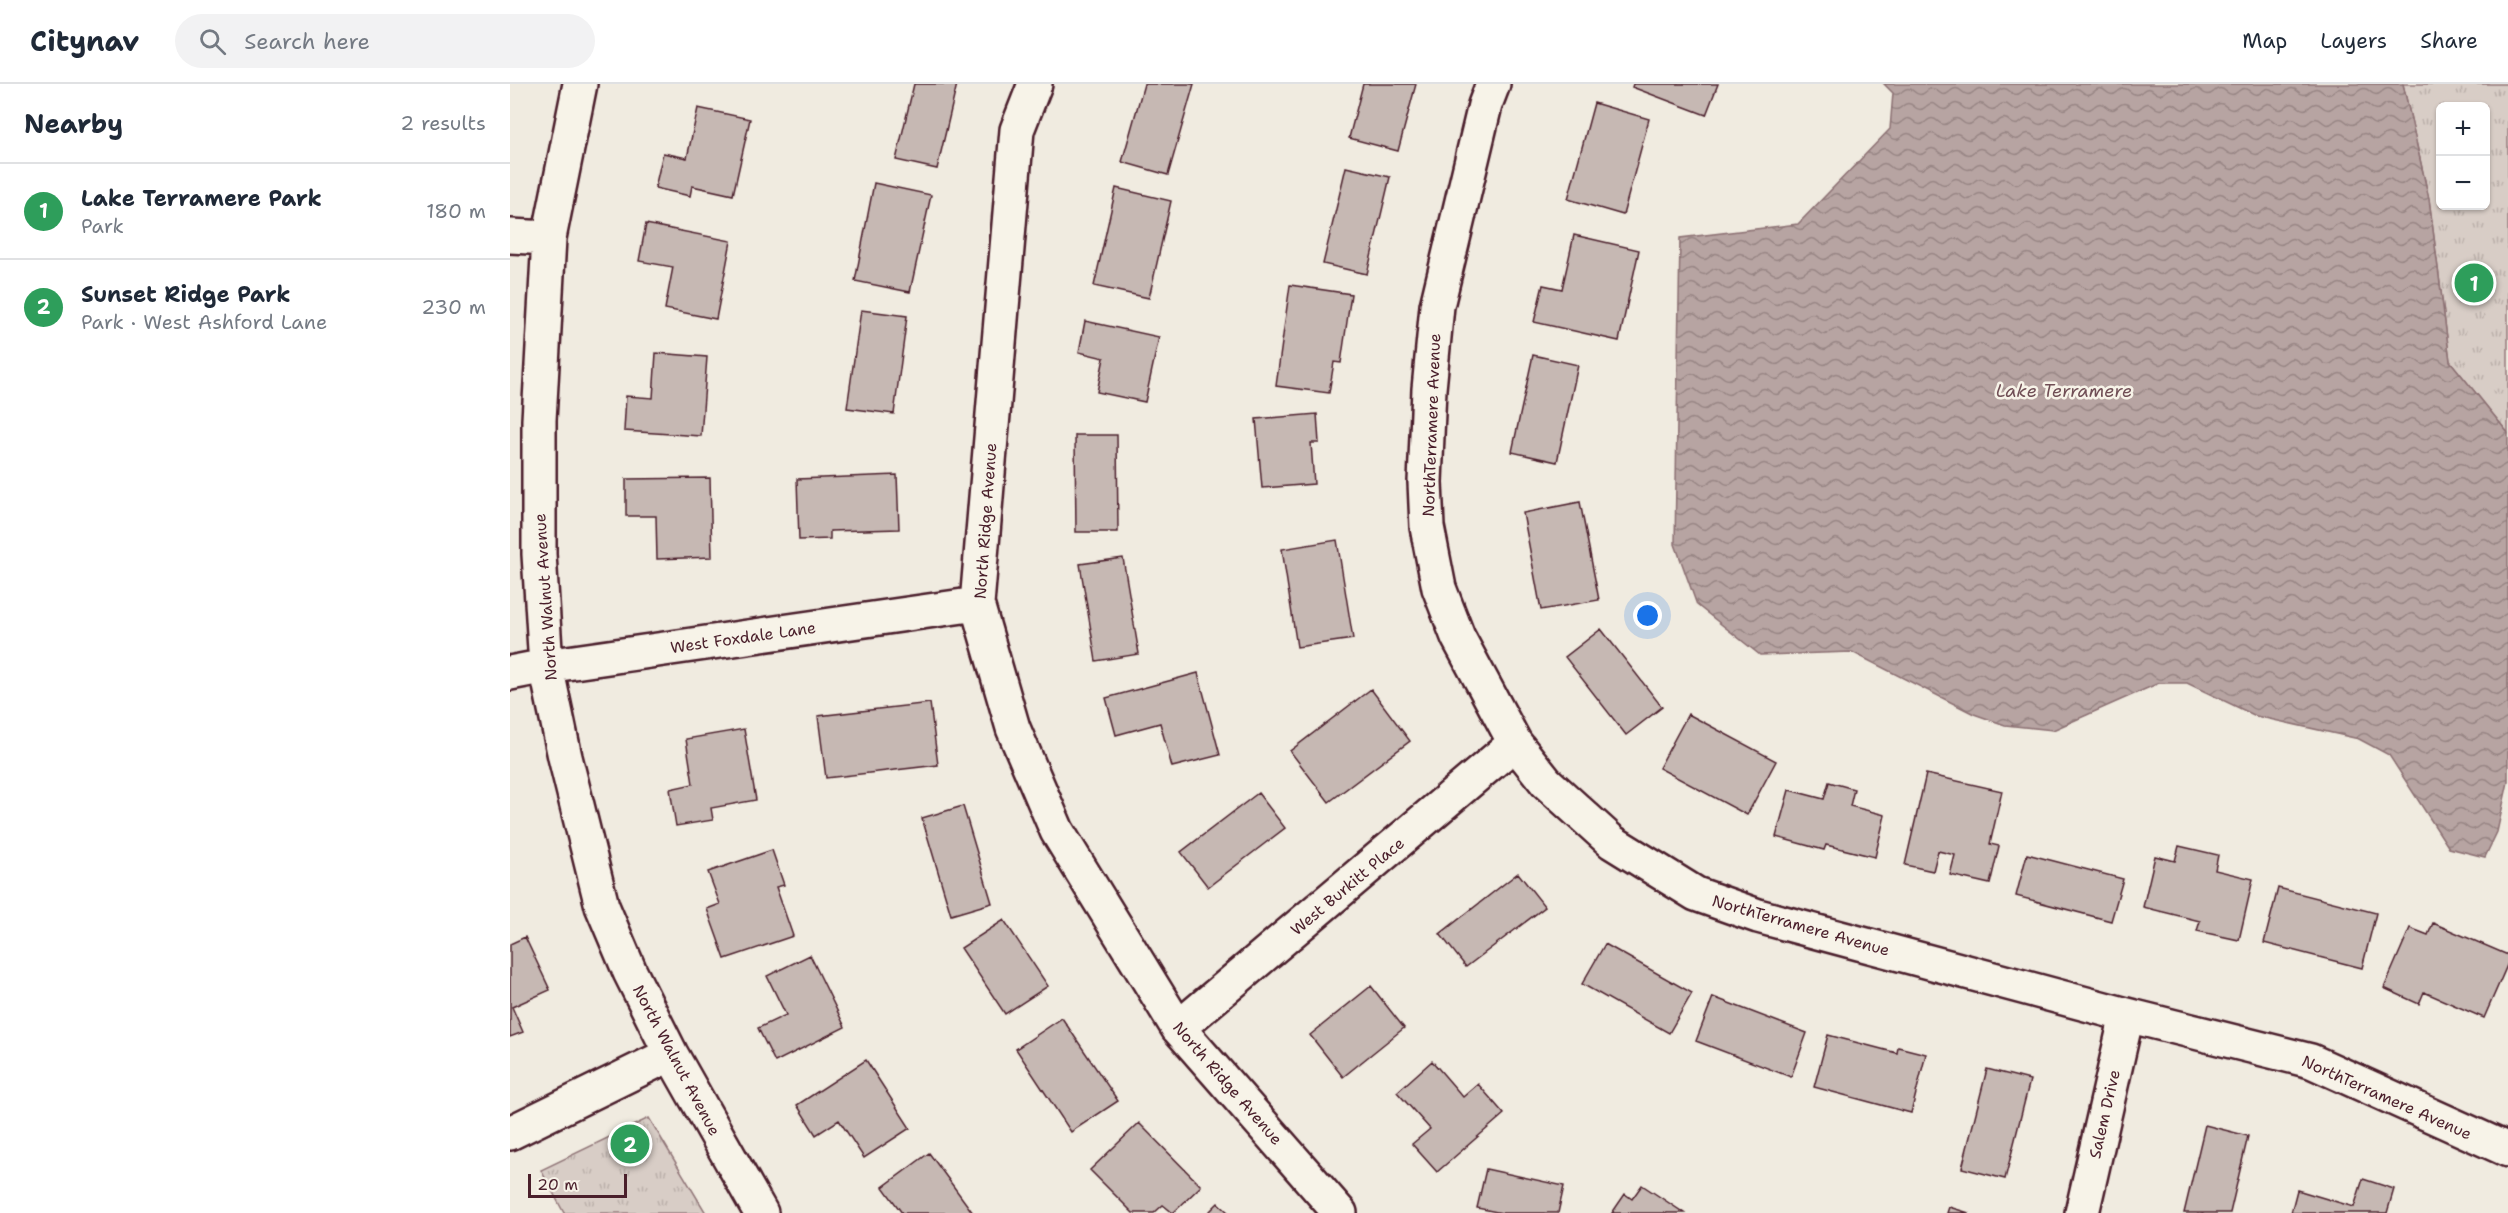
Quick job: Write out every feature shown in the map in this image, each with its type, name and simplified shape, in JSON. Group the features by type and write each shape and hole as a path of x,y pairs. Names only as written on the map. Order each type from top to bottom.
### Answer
{"street":[{"name":"North Walnut Avenue","path":"580,84 549,238 539,420 539,554 546,666 565,757 602,906 630,972 670,1054 761,1213"},
{"name":"North Ridge Avenue","path":"1035,84 1017,130 977,604 1012,728 1057,831 1178,1028 1340,1213"},
{"name":"NorthTerramere Avenue","path":"1493,84 1485,105 1437,306 1429,389 1425,493 1427,526 1439,588 1458,637 1515,743 1546,782 1612,842 1696,894 1758,916 2127,1015 2311,1061 2508,1150"},
{"path":"510,236 549,238"},
{"name":"West Foxdale Lane","path":"510,673 977,604"},
{"name":"West Burkitt Place","path":"1178,1028 1515,743"},
{"name":"Salem Drive","path":"2082,1213 2127,1015"},
{"path":"510,1132 670,1054"}],"green space":[{"path":"2403,84 2508,84 2508,433 2450,361 2429,199"},
{"path":"649,1118 706,1213 564,1213 541,1170"}],"water":[{"name":"Lake Terramere","path":"1884,84 2403,84 2429,199 2450,361 2508,433 2508,782 2497,832 2485,857 2449,848 2389,755 2359,739 2256,716 2187,683 2159,683 2053,730 2005,725 1974,714 1852,652 1760,655 1697,605 1675,544 1680,238 1798,224 1890,129 1893,93"}],"building":[{"path":"914,84 957,84 937,169 896,160"},
{"path":"1144,84 1194,84 1168,175 1122,162"},
{"path":"1363,84 1416,84 1398,151 1349,138"},
{"path":"1633,84 1718,84 1706,115 1632,87"},
{"path":"1594,103 1649,119 1623,215 1568,199"},
{"path":"698,108 750,119 733,195 692,186 690,196 655,188 663,153 687,158"},
{"path":"1346,167 1390,177 1367,274 1323,264"},
{"path":"874,183 931,195 910,292 855,281"},
{"path":"1116,188 1171,201 1149,298 1094,286"},
{"path":"646,224 731,241 716,319 665,309 673,267 639,261"},
{"path":"1574,235 1639,250 1619,341 1534,322 1543,285 1562,289"},
{"path":"1290,285 1351,294 1341,363 1334,362 1329,393 1276,386"},
{"path":"861,310 907,316 894,414 847,408"},
{"path":"1085,321 1159,337 1145,402 1097,392 1104,358 1079,352"},
{"path":"656,353 707,357 701,436 624,431 626,396 653,398"},
{"path":"1533,355 1578,365 1557,462 1512,452"},
{"path":"1317,414 1319,443 1311,443 1314,484 1262,488 1256,419"},
{"path":"1075,435 1117,435 1118,532 1076,532"},
{"path":"897,475 899,529 830,531 830,539 799,540 797,479"},
{"path":"710,478 712,557 657,559 656,516 626,516 626,479"},
{"path":"1580,502 1599,600 1541,610 1523,513"},
{"path":"1337,540 1353,639 1297,647 1282,549"},
{"path":"1123,558 1139,654 1096,661 1080,564"},
{"path":"1601,629 1662,707 1626,735 1565,657"},
{"path":"1198,673 1220,755 1172,767 1160,723 1116,735 1106,698"},
{"path":"1371,689 1410,741 1329,802 1290,751"},
{"path":"930,703 938,765 826,778 818,716"},
{"path":"1688,714 1776,761 1747,815 1659,768"},
{"path":"744,729 756,800 711,808 713,820 676,826 670,789 693,784 686,739"},
{"path":"1926,774 2002,791 1990,844 1999,846 1990,884 1950,875 1955,855 1938,851 1933,871 1905,865"},
{"path":"1829,782 1854,789 1850,806 1885,815 1875,857 1826,845 1824,850 1776,837 1789,790 1824,799"},
{"path":"1258,793 1285,828 1208,887 1181,852"},
{"path":"963,806 992,903 951,915 922,818"},
{"path":"2179,846 2218,855 2215,870 2253,879 2239,940 2197,931 2200,921 2143,907 2155,856 2175,861"},
{"path":"772,850 784,885 776,887 793,936 725,959 707,909 720,904 708,872"},
{"path":"2027,854 2123,879 2111,921 2016,896"},
{"path":"1518,873 1545,907 1466,967 1440,934"},
{"path":"2278,888 2376,913 2362,968 2264,943"},
{"path":"1004,920 1048,986 1005,1014 961,948"},
{"path":"2433,923 2508,955 2508,963 2484,1018 2424,992 2419,1004 2384,988 2410,928 2428,935"},
{"path":"525,937 550,990 512,1007 523,1032 510,1037 510,944"},
{"path":"1605,944 1692,993 1669,1033 1582,984"},
{"path":"810,955 845,1027 775,1062 758,1028 786,1015 767,976"},
{"path":"1371,986 1404,1028 1343,1077 1310,1035"},
{"path":"1713,997 1807,1033 1791,1077 1696,1041"},
{"path":"1062,1018 1118,1101 1071,1132 1016,1049"},
{"path":"1828,1035 1897,1053 1898,1047 1926,1054 1911,1113 1814,1087"},
{"path":"866,1060 910,1128 864,1158 839,1120 816,1135 797,1105"},
{"path":"1432,1061 1463,1097 1478,1084 1504,1114 1437,1172 1412,1144 1430,1129 1397,1092"},
{"path":"1987,1069 2030,1080 2005,1179 1962,1168"},
{"path":"1139,1123 1201,1186 1173,1213 1163,1205 1154,1213 1133,1213 1090,1170"},
{"path":"2205,1125 2248,1136 2230,1213 2184,1213"},
{"path":"929,1153 973,1213 902,1213 883,1187"},
{"path":"1486,1169 1564,1186 1558,1213 1502,1213 1477,1208"},
{"path":"2363,1179 2394,1189 2387,1213 2291,1213 2297,1190 2354,1207"},
{"path":"1642,1185 1684,1213 1612,1213 1625,1194 1632,1199"},
{"path":"1218,1203 1229,1213 1208,1213"},
{"path":"1949,1207 1969,1213 1947,1213"}],"place":[{"name":"Lake Terramere Park","path":"2474,283"},
{"name":"Sunset Ridge Park","path":"630,1144"}]}
